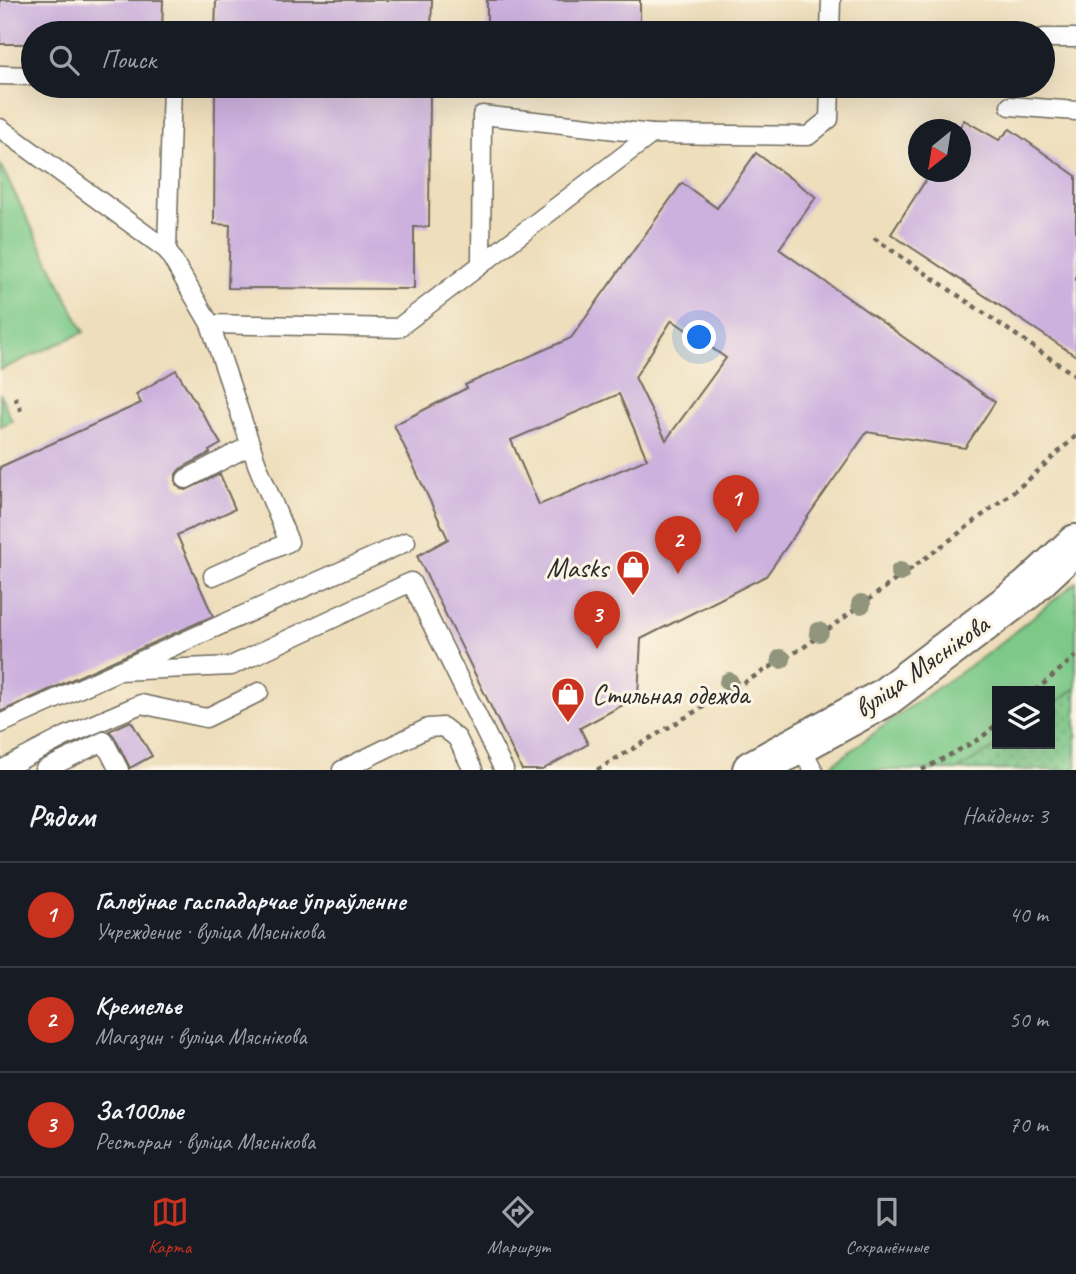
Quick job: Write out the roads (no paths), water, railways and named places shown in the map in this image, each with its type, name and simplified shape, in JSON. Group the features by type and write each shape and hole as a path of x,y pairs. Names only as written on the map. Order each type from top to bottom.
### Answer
{"main road":[{"name":"вуліца Мяснікова","path":"781,763 884,698 1028,589 1076,544"}],"lane":[{"path":"830,21 831,0"},
{"path":"1055,38 1076,38"},
{"path":"0,75 21,76"},
{"path":"167,250 172,98"},
{"path":"481,264 482,115 652,134 808,136 830,119 830,98"},
{"path":"1010,106 1076,111"},
{"path":"0,128 167,250 210,324 257,464 289,542 214,576"},
{"path":"210,324 398,328 652,134"},
{"path":"186,479 251,445"},
{"path":"0,724 406,542"},
{"path":"118,671 231,666 411,582 504,770"},
{"path":"1,770 66,736 142,704 206,718 260,692"},
{"path":"342,770 428,728 443,727 457,738 473,770"},
{"path":"44,770 104,741 119,770"}],"place":[{"name":"Галоўнае гаспадарчае ўпраўленне","path":"736,533"},
{"name":"Кремелье","path":"678,574"},
{"name":"Masks","path":"633,597"},
{"name":"За100лье","path":"597,649"},
{"name":"Стильная одежда","path":"568,724"}]}
